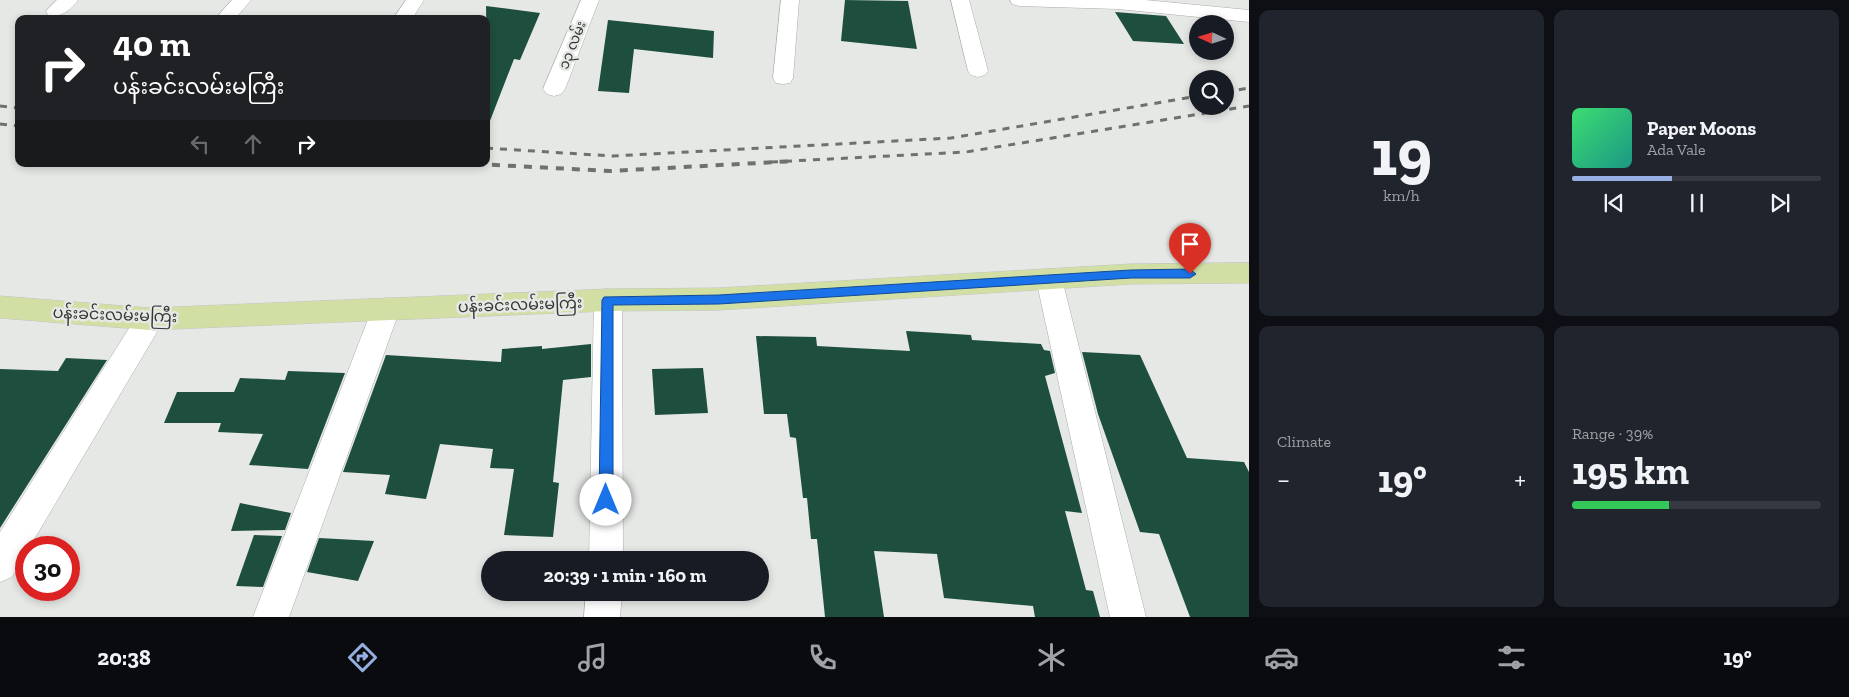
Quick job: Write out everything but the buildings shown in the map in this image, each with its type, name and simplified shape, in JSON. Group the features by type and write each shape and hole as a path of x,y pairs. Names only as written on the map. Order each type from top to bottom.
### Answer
{"main road":[{"name":"ပန်းခင်းလမ်းမကြီး","path":"0,307 150,318 608,300 719,299 1131,274 1249,273"}],"street":[{"path":"228,15 242,0"},
{"path":"405,15 415,0"},
{"name":"၁၃ လမ်း","path":"554,89 590,0"},
{"path":"782,78 790,0"},
{"path":"960,0 978,71"},
{"path":"1019,0 1117,2 1249,16"},
{"path":"1049,279 1128,617"},
{"path":"606,551 608,300"},
{"path":"271,617 386,308"},
{"path":"0,566 27,518 150,318"},
{"path":"602,617 603,601"}],"railway":[{"path":"1234,90 1249,88"},
{"path":"490,148 612,156 951,138 1189,98"},
{"path":"0,106 15,108"},
{"path":"771,162 966,152 1249,106"},
{"path":"0,124 15,126"},
{"path":"490,165 610,171 795,161"}],"route":[{"path":"606,500 608,300 719,299 1131,274 1190,274"}]}
